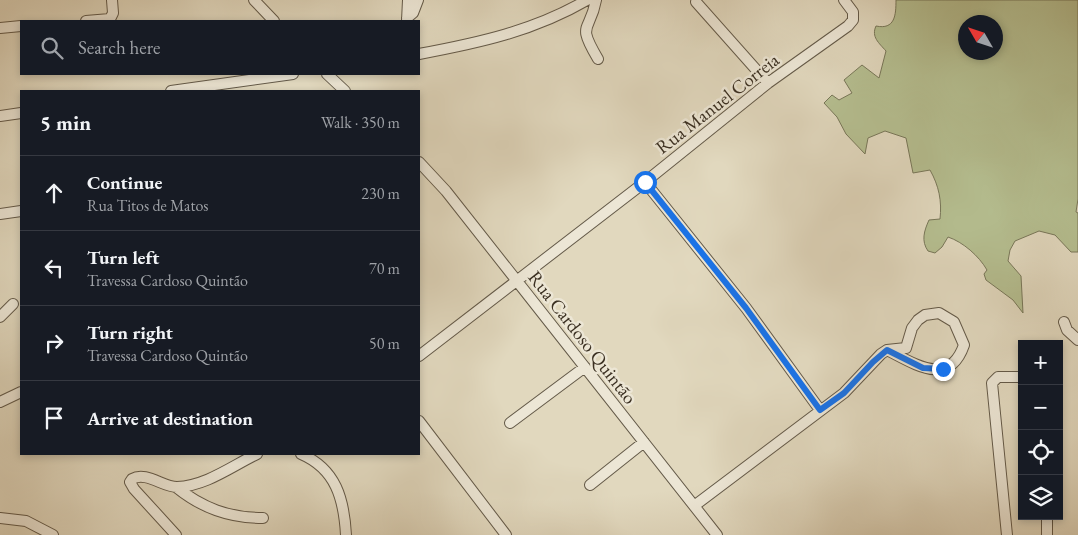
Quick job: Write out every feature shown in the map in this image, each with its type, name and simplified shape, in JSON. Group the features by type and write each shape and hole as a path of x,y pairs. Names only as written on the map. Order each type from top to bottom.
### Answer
{"street":[{"path":"111,20 113,13 112,0"},
{"path":"254,0 273,20"},
{"path":"407,20 408,0"},
{"path":"407,20 418,0"},
{"path":"420,54 482,43 526,29 587,0"},
{"path":"596,0 586,32 588,41 598,58"},
{"name":"Rua Manuel Correia","path":"420,355 645,182 768,84 848,26 852,20 853,12 844,0"},
{"path":"696,2 768,84"},
{"path":"0,28 20,26"},
{"path":"178,90 286,75"},
{"path":"328,75 344,90"},
{"path":"0,116 20,113"},
{"name":"Rua Cardoso Quintão","path":"420,163 446,191 717,535"},
{"path":"645,182 746,308 820,410"},
{"path":"0,214 20,211"},
{"path":"0,317 13,304"},
{"path":"694,506 844,393 887,350 906,348 912,328 918,320 926,315 939,314 954,322 964,345 954,364 943,369 932,370 923,368 887,350"},
{"path":"1064,322 1067,330 1078,340"},
{"path":"510,423 585,367"},
{"path":"1007,535 992,384 998,377 1018,377"},
{"path":"0,402 20,392"},
{"path":"420,423 506,535"},
{"path":"590,485 644,442"},
{"path":"176,487 194,484 212,477 255,455"},
{"path":"303,455 314,460 334,481 341,500 346,535"},
{"path":"176,535 134,489 130,482 135,477 144,477 176,487 194,501 226,515 263,518"},
{"path":"0,518 26,521 53,535"},
{"path":"1046,520 1047,535"}],"green space":[{"path":"896,0 1078,0 1078,199 1076,212 1078,213 1078,252 1071,252 1055,235 1039,231 1015,241 1010,250 1008,261 1021,276 1023,313 1013,300 986,280 984,274 987,270 984,265 970,250 959,242 948,237 942,247 935,253 928,251 924,243 925,232 929,220 940,219 941,206 939,194 930,170 913,173 906,138 885,131 868,138 865,154 846,134 837,117 824,103 832,95 839,100 852,93 844,80 862,65 879,78 886,51 876,40 874,33 876,26 887,26 895,16"}],"route":[{"path":"645,182 712,268 746,308 820,410 844,393 880,354 887,350 923,368 932,370 943,369"}]}
